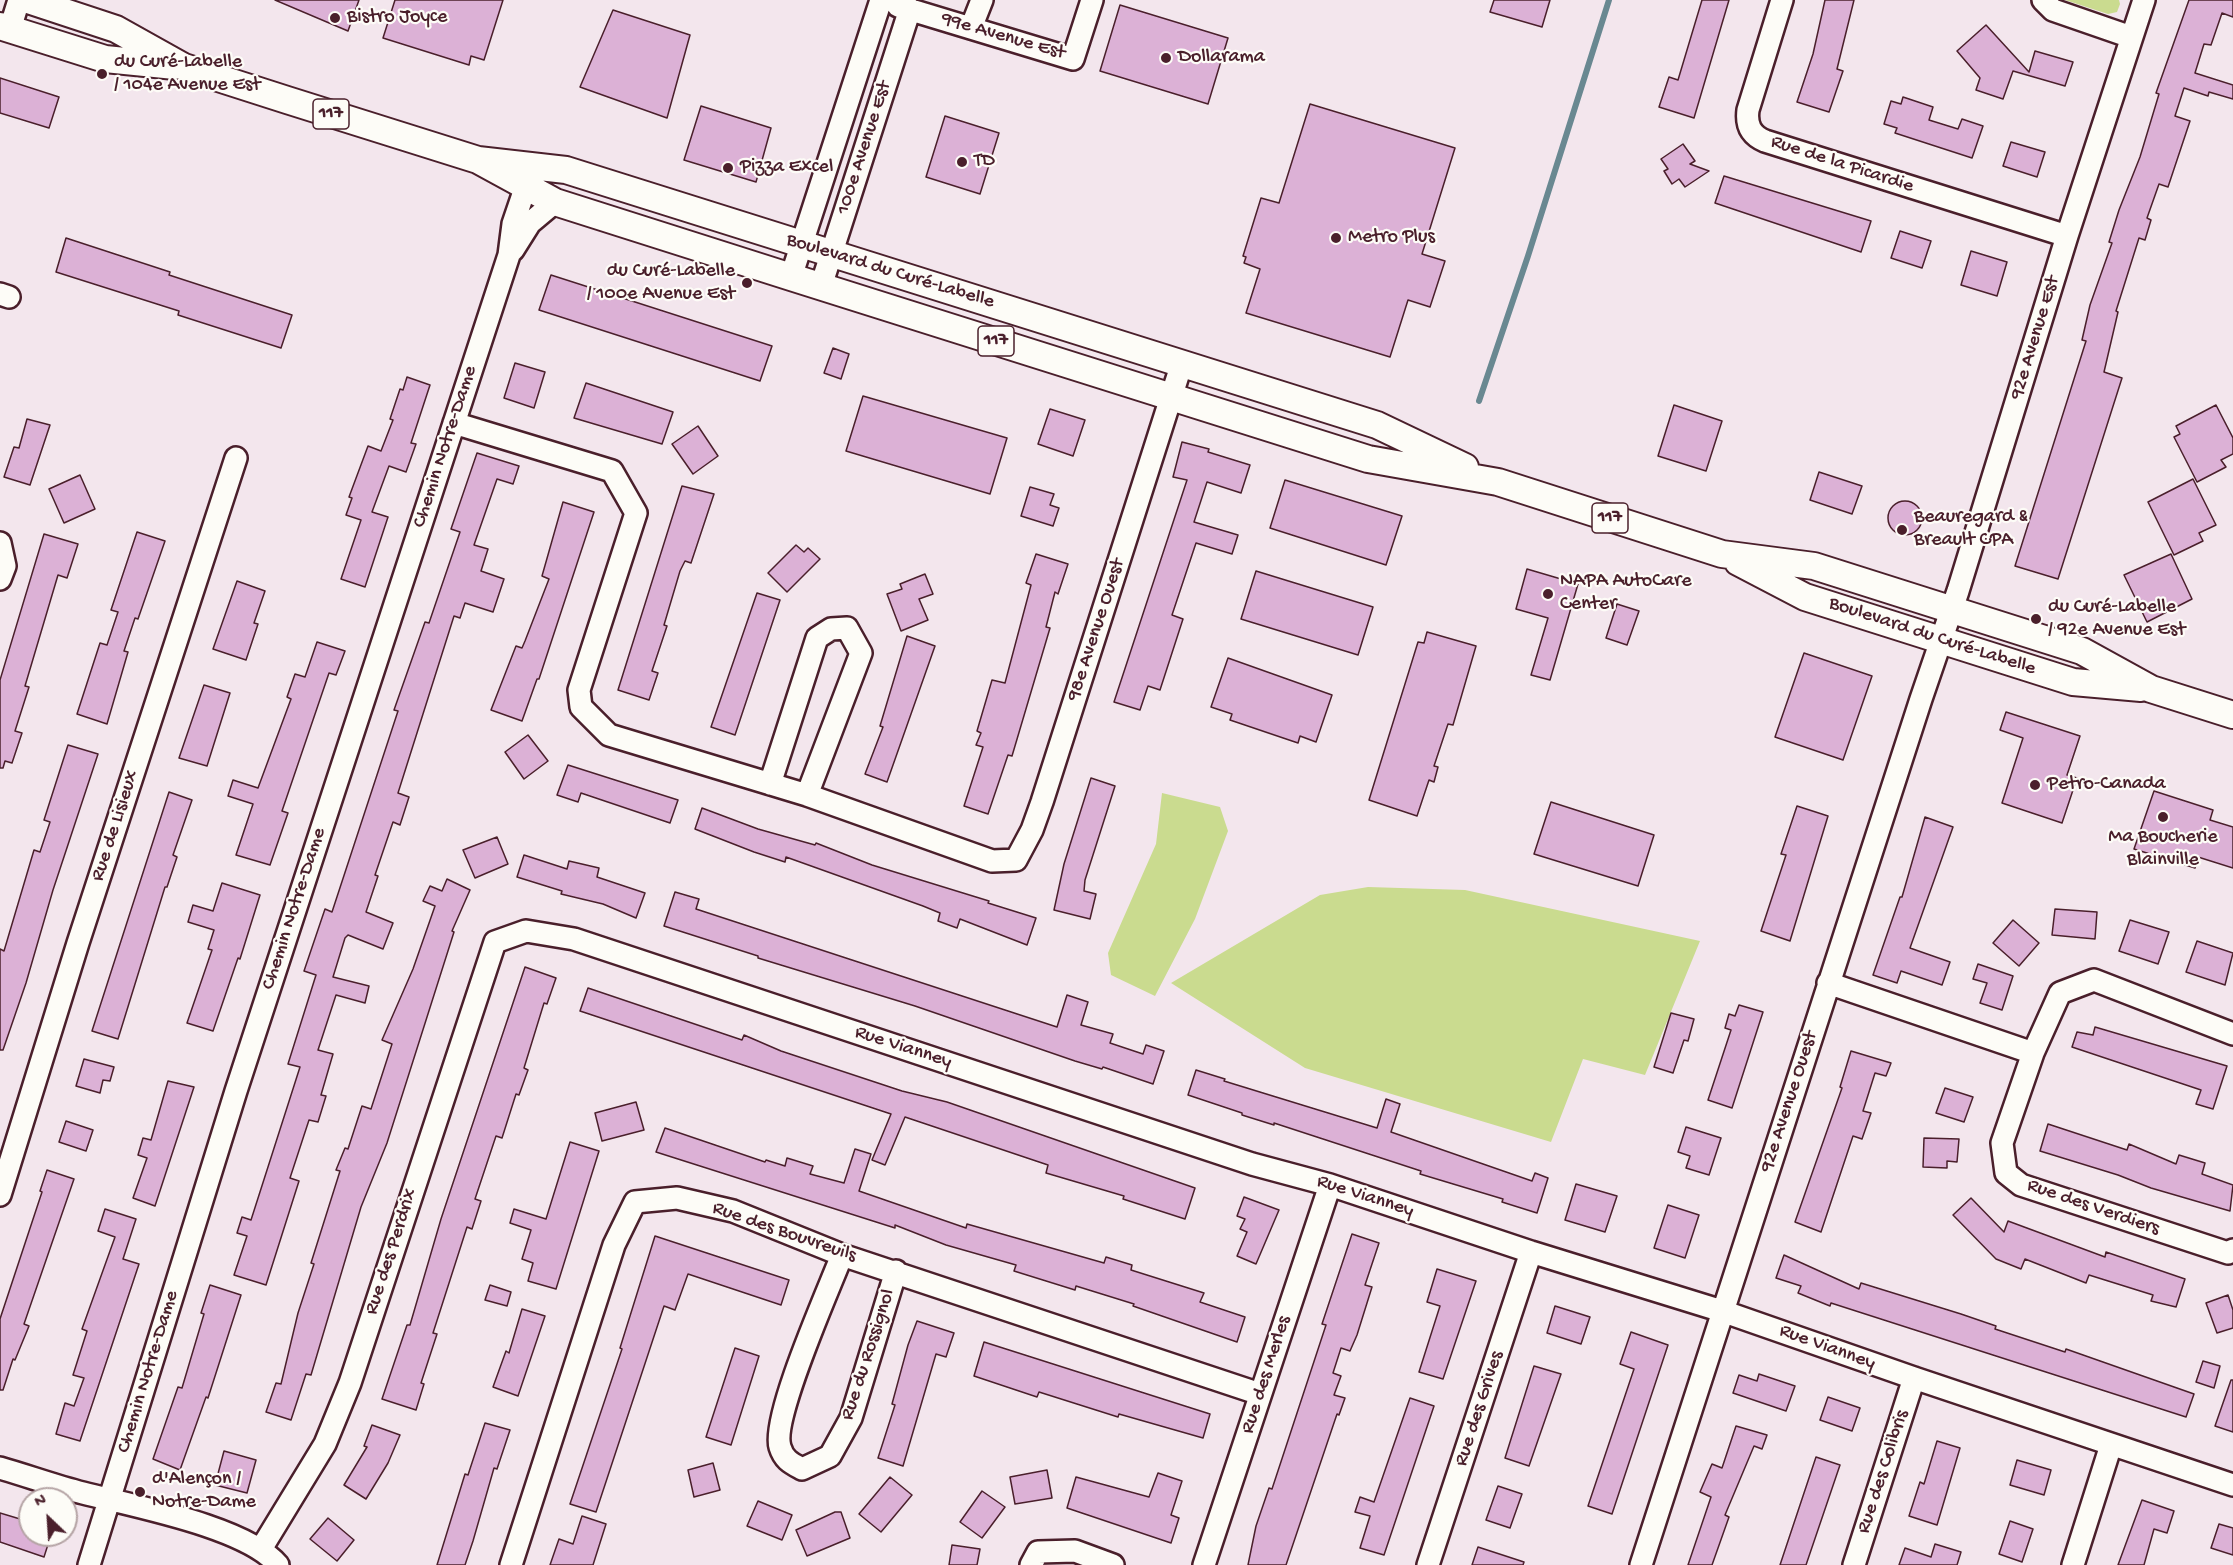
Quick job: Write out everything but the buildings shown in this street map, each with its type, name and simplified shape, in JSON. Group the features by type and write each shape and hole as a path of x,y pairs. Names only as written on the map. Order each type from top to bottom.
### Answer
{"main road":[{"name":"Boulevard du Curé-Labelle","path":"28,0 116,28 184,67"},
{"name":"Boulevard du Curé-Labelle","path":"5,27 105,59 184,67 529,176 566,170 1377,425 1498,482 1722,554 1805,597 2073,682 2151,689"},
{"name":"Boulevard du Curé-Labelle","path":"529,176 555,202 791,277 1368,459 1498,482"},
{"name":"Boulevard du Curé-Labelle","path":"1722,554 1814,566 1952,609 2082,651 2151,689 2233,716"}],"street":[{"path":"5,27 19,0"},
{"path":"791,277 880,0"},
{"name":"99e Avenue Est","path":"880,0 1073,59 1092,0"},
{"path":"971,28 982,0"},
{"name":"Rue de la Picardie","path":"1782,0 1748,110 1748,122 1755,135 1765,141 2067,236"},
{"path":"2043,0 2053,10 2131,37"},
{"name":"92e Avenue Est","path":"1941,639 2067,236 2144,0"},
{"name":"100e Avenue Est","path":"820,286 910,9"},
{"name":"Chemin Notre-Dame","path":"89,1565 242,1071 509,255 513,224 529,176"},
{"name":"Chemin Notre-Dame","path":"509,255 530,223 555,202"},
{"name":"98e Avenue Ouest","path":"807,795 992,861 1016,860 1032,830 1042,802 1182,363"},
{"path":"454,423 612,471 636,513 579,690 581,708 609,735 770,784 807,795 861,653 847,628 831,629 817,638 770,784"},
{"name":"Rue de Lisieux","path":"0,1195 82,932 236,458"},
{"path":"0,543 5,566 0,579"},
{"name":"92e Avenue Ouest","path":"1641,1565 1941,639"},
{"name":"Rue Vianney","path":"495,942 526,931 573,939 1229,1156 1330,1185 1531,1252 1722,1311 2233,1485"},
{"name":"Rue des Perdrix","path":"261,1549 325,1444 350,1383 495,942"},
{"name":"Rue des Verdiers","path":"2233,1034 2094,980 2060,993 2033,1053 2002,1143 2006,1173 2021,1185 2228,1253 2233,1250"},
{"path":"1828,983 2033,1053"},
{"name":"Rue des Merles","path":"1204,1565 1330,1185"},
{"name":"Rue des Bouvreuils","path":"512,1565 614,1245 634,1202 677,1198 733,1211 842,1254 1260,1394"},
{"name":"Rue des Grives","path":"1428,1565 1531,1252"},
{"name":"Rue du Rossignol","path":"842,1254 786,1398 779,1445 786,1460 802,1468 830,1456 851,1418 896,1271"},
{"name":"Rue des Colibris","path":"1854,1565 1914,1378"},
{"path":"2073,1565 2111,1445"},
{"path":"0,1468 230,1535 261,1549 279,1565"},
{"path":"1031,1565 1038,1552 1075,1551 1113,1565"}],"green space":[{"path":"2065,0 2119,0 2120,4 2117,12 2108,14"},
{"path":"1162,793 1220,807 1228,831 1195,919 1155,996 1111,975 1108,953 1156,844"},
{"path":"1368,887 1465,890 1700,941 1645,1075 1583,1059 1551,1142 1305,1068 1171,983 1320,895"}],"waterway":[{"path":"1479,401 1528,256 1609,0"}],"place":[{"name":"Bistro Joyce","path":"335,18"},
{"name":"Dollarama","path":"1166,58"},
{"name":"du Curé-Labelle / 104e Avenue Est","path":"102,74"},
{"name":"TD","path":"962,162"},
{"name":"Pizza Excel","path":"728,168"},
{"name":"Metro Plus","path":"1336,238"},
{"name":"du Curé-Labelle / 100e Avenue Est","path":"747,283"},
{"name":"Beauregard & Breault CPA","path":"1902,530"},
{"name":"NAPA AutoCare Center","path":"1548,594"},
{"name":"du Curé-Labelle / 92e Avenue Est","path":"2036,619"},
{"name":"Petro-Canada","path":"2035,785"},
{"name":"Ma Boucherie Blainville","path":"2163,817"},
{"name":"d'Alençon / Notre-Dame","path":"140,1492"}]}
